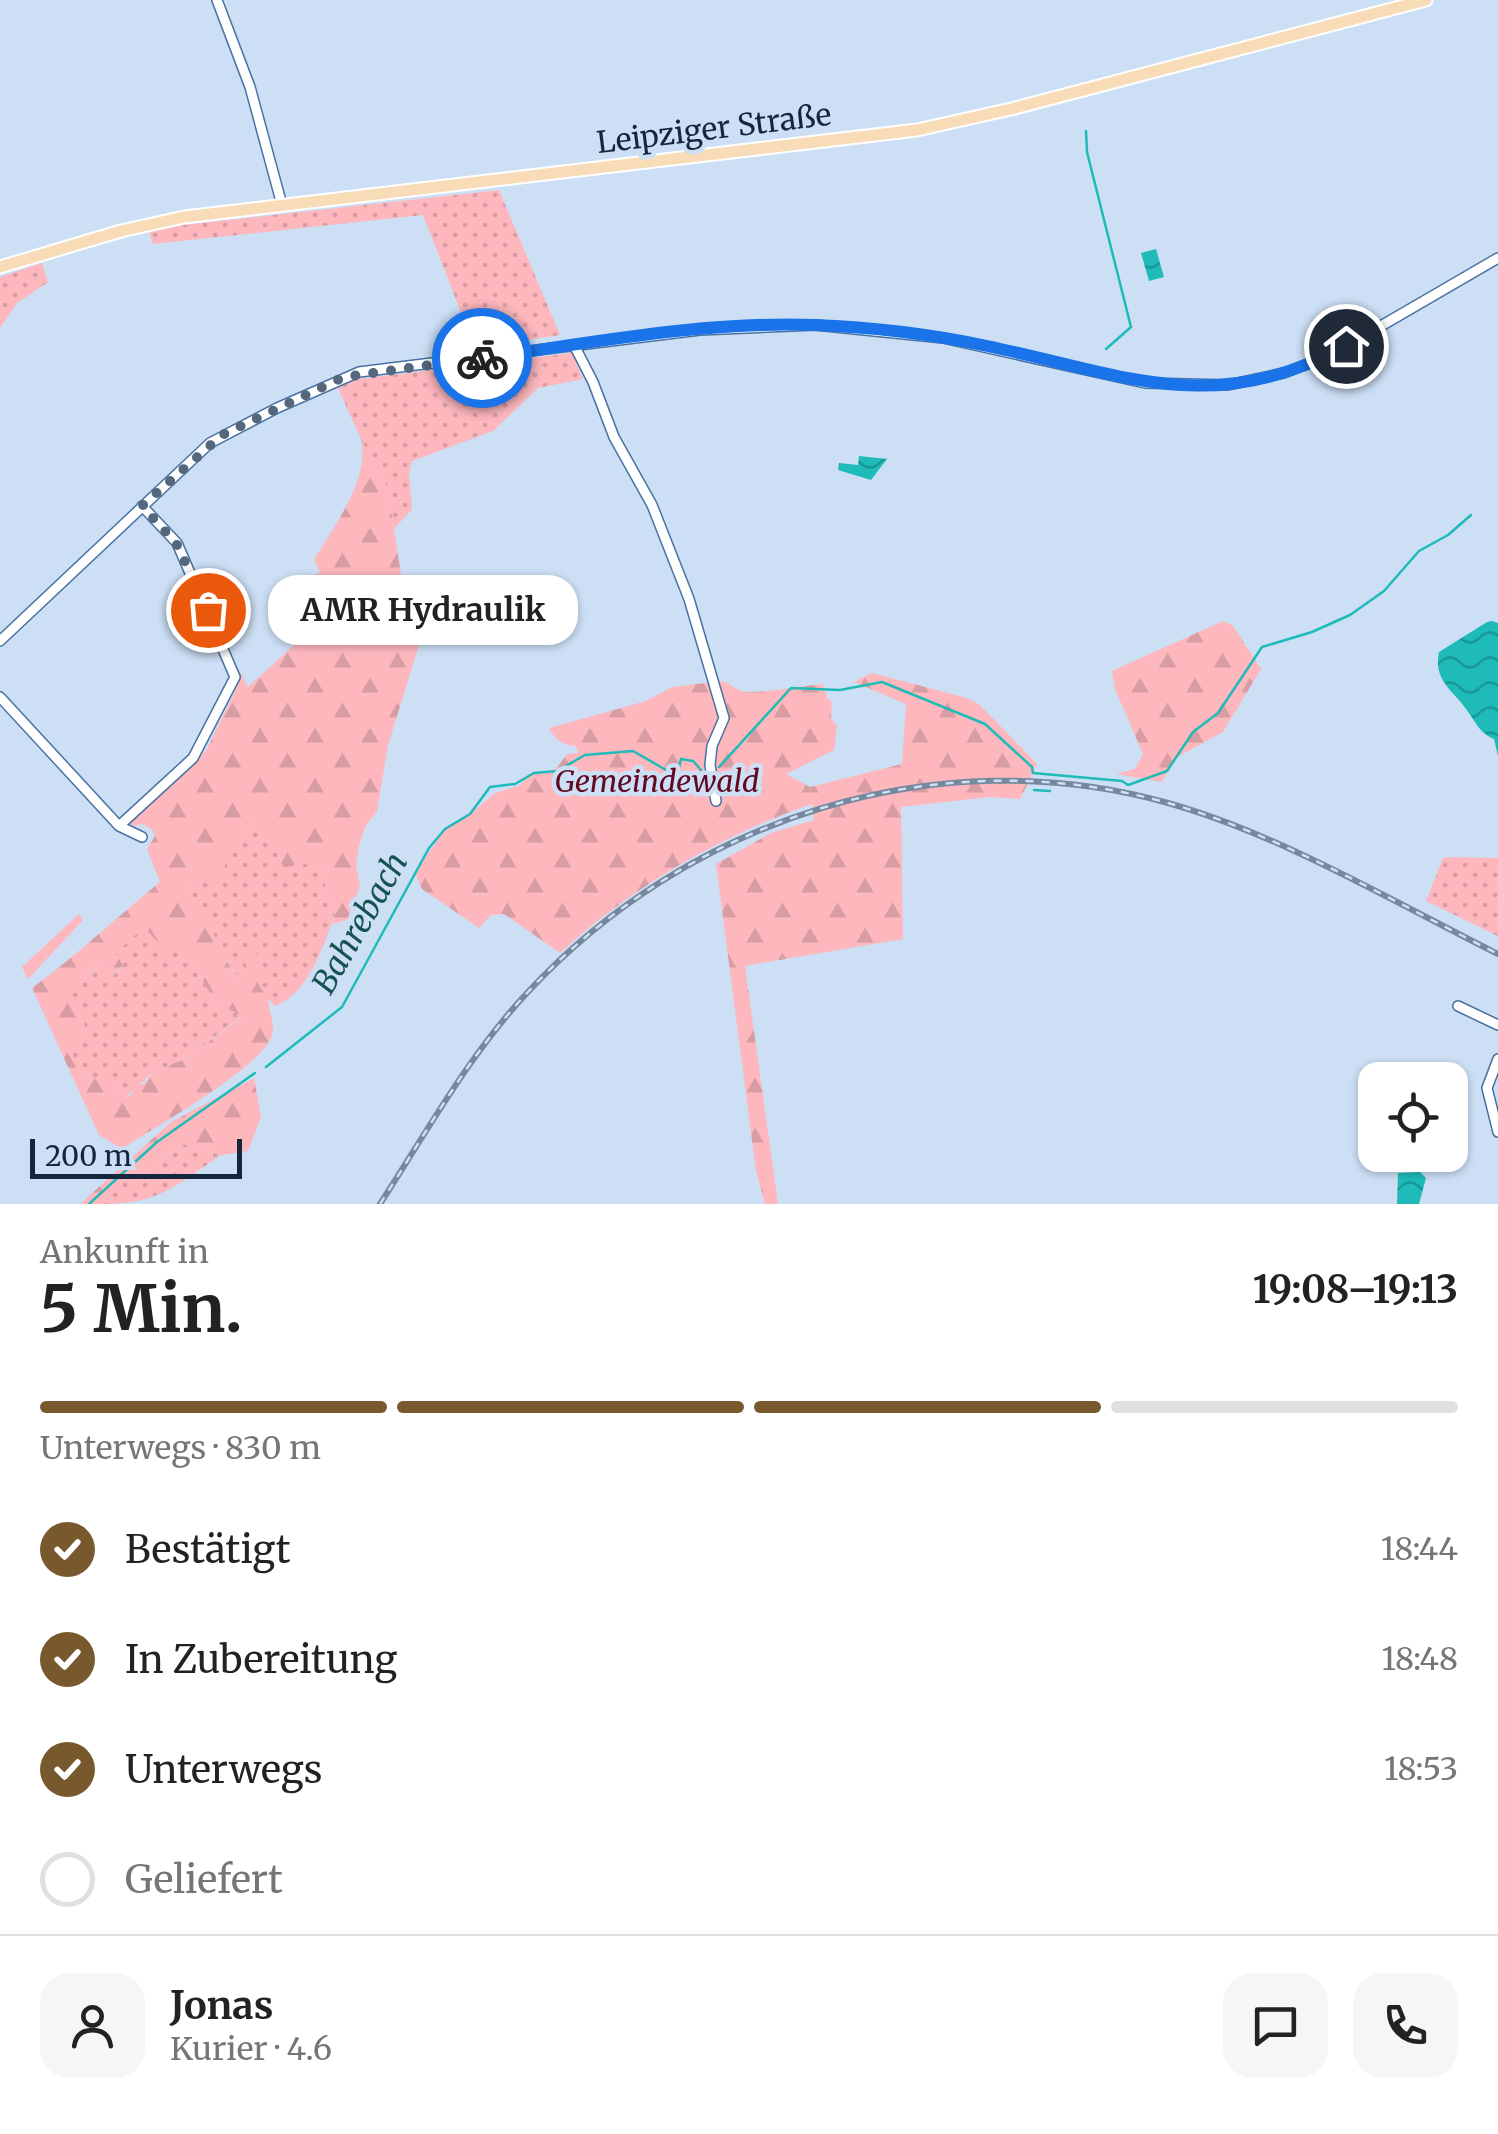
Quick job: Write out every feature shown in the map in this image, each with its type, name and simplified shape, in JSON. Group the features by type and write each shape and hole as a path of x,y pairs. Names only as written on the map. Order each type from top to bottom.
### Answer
{"main road":[{"name":"Leipziger Straße","path":"0,266 160,221 917,130 1426,0"}],"street":[{"path":"217,0 250,87 282,205"},
{"path":"0,641 222,435 344,377 728,327 815,325 943,338 1146,383 1211,386 1267,378 1331,355 1498,258"},
{"path":"574,346 614,437 652,504 690,599 724,718 712,746 710,765 716,802"},
{"path":"120,826 194,758 235,677 176,543 142,506"},
{"path":"0,697 120,826 142,837"},
{"path":"1458,1006 1498,1025"},
{"path":"1498,1059 1487,1088 1498,1132"}],"green space":[{"path":"499,190 560,335 475,348 423,215 153,244 149,231 174,226"},
{"path":"42,263 48,282 17,303 0,328 0,277"},
{"path":"572,353 583,379 538,388 493,431 412,461 412,509 394,529 388,489 337,386 358,379"},
{"path":"360,437 388,489 403,588 419,645 388,745 377,812 366,825 359,846 356,865 360,886 347,920 332,924 335,914 322,868 307,864 285,867 277,860 283,848 254,822 223,851 228,872 217,880 200,872 185,891 200,908 238,978 247,968 245,950 251,947 259,958 257,980 269,997 272,1035 264,1048 229,1080 122,1149 99,1135 32,988 160,882 147,849 155,836 152,829 130,822 207,749 239,683 239,670 248,687 313,628 294,585 320,572 314,560 349,501 363,452","holes":["144,927 164,949 179,941 216,1003 243,1016 185,1059 155,1071 144,1084 134,1085 132,1094 124,1098 113,1076 101,1076 85,1084 68,1043 86,1029 70,992 99,963 112,976 123,966 116,953"]},
{"path":"1223,621 1233,626 1261,669 1223,732 1174,759 1162,782 1116,774 1135,769 1143,754 1115,689 1112,671"},
{"name":"Gemeindewald","path":"872,673 967,698 980,705 1037,764 1020,799 990,797 901,807 903,939 745,966 778,1204 765,1204 756,1171 716,864 771,833 814,820 812,804 743,832 678,866 617,906 560,953 504,914 491,915 479,928 422,889 415,873 445,829 495,793 518,786 533,774 556,769 567,754 578,753 576,746 560,741 549,728 646,701 672,687 721,681 742,691 758,692 823,684 832,702 831,718 837,726 834,750 786,774 810,787 902,764 906,704 854,682"},
{"path":"254,822 294,854 322,868 335,914 306,980 275,1006 247,968 239,978 185,891 200,871"},
{"path":"1443,858 1498,858 1498,936 1426,901"},
{"path":"79,914 83,920 28,979 22,967"},
{"path":"144,926 179,940 216,1003 243,1015 185,1059 155,1071 124,1098 114,1084 86,1085 67,1043 86,1029 69,992 100,963 112,976 123,967 115,953"},
{"path":"254,1078 261,1117 248,1151 221,1155 184,1144 157,1166 155,1179 114,1181 110,1199 104,1204 80,1204 171,1122"},
{"path":"184,1144 221,1155 154,1196 104,1204 110,1199 114,1181 155,1179 157,1166"}],"water":[{"path":"1156,249 1164,277 1149,281 1141,253"},
{"path":"859,456 887,459 871,480 838,470 839,463 858,465"},
{"path":"1492,621 1498,623 1498,756 1494,739 1481,730 1441,678 1438,662 1439,652"},
{"path":"1420,1172 1426,1178 1419,1204 1397,1204 1398,1173"}],"waterway":[{"path":"1086,131 1087,152 1131,327 1106,349"},
{"name":"Bahrebach","path":"719,767 791,688 840,690 882,682 985,724 1032,767 1033,773 1122,781 1128,785 1167,771 1193,732 1218,713 1262,647 1350,615 1384,591 1419,551 1448,535 1471,515"},
{"name":"Bahrebach","path":"266,1067 342,1007 429,848 445,829 470,814 490,787 515,784 534,773 557,771 585,755 633,751 666,770 679,767 681,759 693,761 701,770"},
{"path":"1034,790 1050,791"},
{"name":"Bahrebach","path":"89,1204 157,1142 255,1073"}],"railway":[{"path":"380,1204 486,1042 527,993 591,932 662,881 739,839 821,808 906,789 993,781 1080,785 1168,803 1294,851 1498,954"}],"way so far":[{"path":"208,610 176,543 142,506 155,492 210,442 344,377 482,358"}],"place":[{"name":"AMR Hydraulik","path":"208,610"}],"route":[{"path":"482,358 700,330 815,325 943,338 1146,383 1211,386 1284,373 1346,346"}]}
